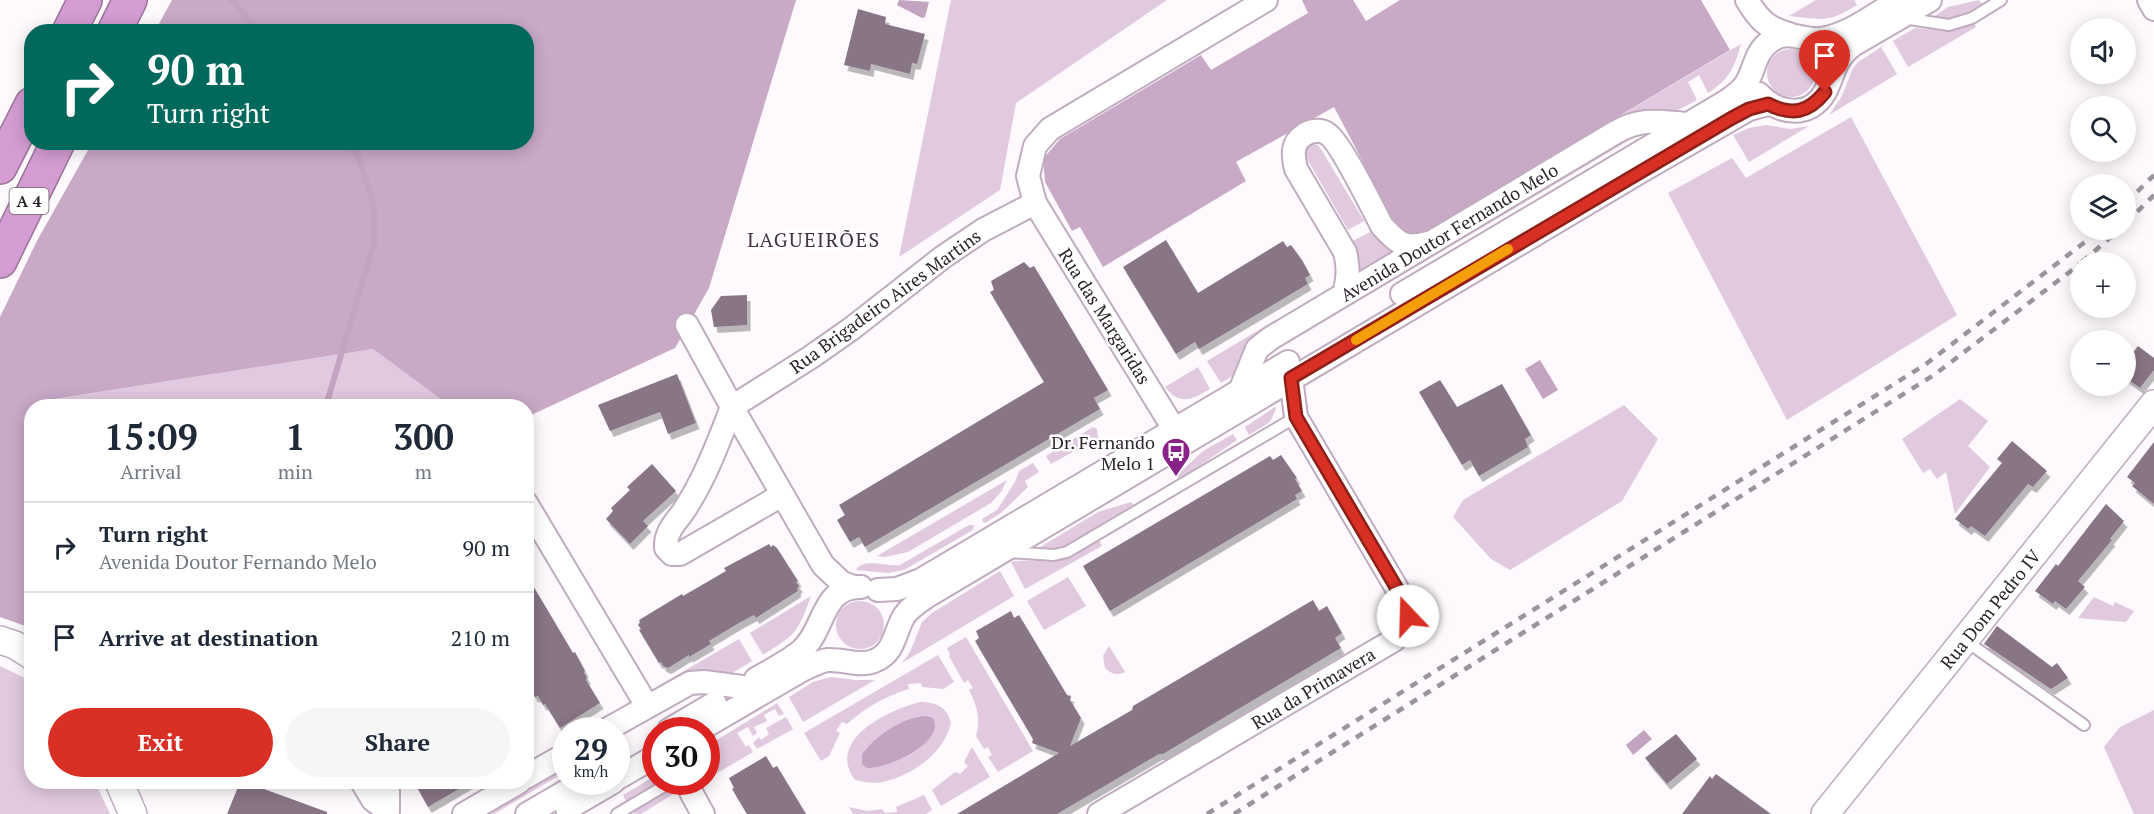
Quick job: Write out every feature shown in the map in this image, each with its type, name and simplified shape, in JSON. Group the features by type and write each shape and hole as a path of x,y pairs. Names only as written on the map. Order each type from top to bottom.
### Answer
{"highway":[{"path":"73,24 85,0"},
{"path":"118,24 130,0"},
{"name":"A 4","path":"0,166 24,120"},
{"name":"A 4","path":"0,261 54,150"}],"street":[{"path":"1035,203 1028,176 1035,146 1050,129 1266,0"},
{"name":"Avenida Doutor Fernando Melo","path":"854,586 878,591 897,589 921,580 1689,124 1738,93 1746,84 1763,46 1773,39 1799,36 1821,39 1837,34 1895,6 1930,0"},
{"path":"2149,0 2154,9"},
{"path":"1751,6 1763,22 1774,30 1799,36 1819,46 1830,68 1829,81"},
{"path":"1751,6 1757,23 1754,83 1759,95 1768,104"},
{"name":"Avenida Doutor Fernando Melo","path":"1768,104 1780,110 1792,112 1816,103 1825,92 1836,63 1843,53 1895,6"},
{"path":"720,718 802,670 829,660 862,664 874,661 894,644 904,616 912,607 1291,378 1732,118 1749,109 1768,104"},
{"name":"Avenida Doutor Fernando Melo","path":"1240,391 1257,349 1271,338 1431,242 1632,123 1647,121 1689,124"},
{"path":"1344,294 1348,279 1345,252 1296,169 1293,154 1295,142 1305,134 1316,131 1327,133 1338,145 1382,226 1401,244 1414,247 1431,242"},
{"name":"Rua Brigadeiro Aires Martins","path":"732,406 819,352 943,257 983,230 1035,203"},
{"name":"Rua das Margaridas","path":"1035,203 1174,429"},
{"path":"687,325 823,565 827,577 828,593 823,615 822,635 828,647 837,656 849,662"},
{"name":"Rua da Primavera","path":"1100,814 1394,640 1402,633 1408,616 1406,604 1296,417 1291,378"},
{"name":"Rua Dom Pedro IV","path":"1825,814 2154,404"},
{"path":"732,406 712,458 694,495 666,537 666,549 672,554 680,554 782,495"},
{"path":"534,516 647,706"},
{"path":"823,565 842,583 854,586"},
{"path":"691,717 801,651 813,638 832,598 842,590 854,586"},
{"path":"878,591 888,598 895,608 898,633"},
{"path":"0,640 15,645 24,651"},
{"path":"628,717 690,683 704,682 742,687"},
{"path":"534,772 552,762"},
{"path":"121,789 133,814"},
{"path":"366,789 373,800 389,812"},
{"path":"387,789 389,812"},
{"path":"464,814 507,789"},
{"path":"527,814 560,795"},
{"path":"558,814 590,795"},
{"path":"693,795 703,814"}],"lane":[{"path":"1895,6 1949,25 1972,18 2001,0"},
{"path":"1001,552 1054,555 1067,552 1296,417"},
{"path":"1965,640 2084,725"},
{"path":"617,814 650,795"}],"shaded area":[{"path":"172,0 796,0 709,288 675,348 534,414 534,399 441,399 373,349 54,399 24,399 24,626 0,617 0,317 38,239 88,150 534,150 534,24 159,24"},
{"path":"899,0 929,2 925,17 922,18 897,5"},
{"path":"951,0 1167,0 1016,103 1000,190 899,257"},
{"path":"1302,0 1353,0 1366,21 1400,0 1701,0 1730,50 1468,206 1471,212 1416,240 1390,224 1360,174 1363,162 1334,107 1236,162 1246,181 1103,267 1080,227 1072,231 1045,182 1043,159 1060,139 1201,55 1211,70 1308,13"},
{"path":"1816,0 1854,0 1857,5 1831,18 1789,16"},
{"path":"1979,0 1982,4 1955,19 1932,18 1948,7"},
{"path":"1973,21 1976,27 1908,67 1893,41 1915,28 1951,31"},
{"path":"1741,44 1736,60 1726,78 1708,93 1699,75 1688,82 1697,100 1667,114 1613,127 1610,122"},
{"path":"1881,47 1897,74 1829,115 1842,96 1857,63"},
{"path":"1791,49 1808,56 1815,73 1808,90 1791,97 1774,90 1767,73 1774,56"},
{"path":"1851,117 1957,315 1787,420 1668,193 1732,158 1746,178"},
{"path":"1766,125 1790,129 1809,126 1749,162 1733,135 1749,128"},
{"path":"1633,129 1648,129 1259,360 1265,349"},
{"path":"1313,144 1318,145 1321,149 1364,221 1348,230 1306,157 1304,152 1306,148"},
{"path":"1376,229 1401,252 1359,278 1349,243"},
{"path":"1277,319 1280,325 1237,373 1221,383 1207,361"},
{"path":"373,349 441,399 54,399"},
{"path":"1540,360 1558,390 1543,399 1525,369"},
{"path":"1198,367 1210,389 1192,398 1181,399 1165,387"},
{"path":"1960,399 1988,421 1968,446 1990,467 1955,514 1946,472 1937,479 1930,469 1923,473 1902,439"},
{"path":"1624,405 1658,439 1622,501 1510,570 1491,559 1453,517 1463,500"},
{"path":"1275,407 1270,422 1249,435 1245,427"},
{"path":"1093,427 1097,429 1098,438 1051,464 1046,456"},
{"path":"1233,434 1237,440 1179,480 1177,475 1203,451"},
{"path":"1033,463 1039,472 1025,481 1028,487 1001,513 983,522 982,519 997,510 1015,482 1019,471"},
{"path":"1007,480 1001,492 991,503 908,552 885,557 877,556"},
{"path":"1131,502 1133,505 1061,548 1037,549 1098,512"},
{"path":"969,525 974,525 973,530 904,570 888,573 856,570 859,566 869,563 900,565"},
{"path":"1099,540 1102,546 1025,589 1011,562 1065,559"},
{"path":"1000,571 1014,596 902,663 910,652 922,622 932,613"},
{"path":"1068,577 1086,606 1044,630 1027,601"},
{"path":"811,596 799,626 783,642 763,655 750,633"},
{"path":"2094,597 2113,606 2115,602 2134,611 2126,622 2078,618"},
{"path":"860,601 877,608 884,625 877,642 860,649 843,642 836,625 843,608"},
{"path":"966,637 1033,751 998,772 988,757 992,755 988,747 984,749 976,736 977,712 969,690 973,688 968,680 964,683 947,648"},
{"path":"739,639 752,661 729,675 666,687 658,686"},
{"path":"1109,646 1125,672 1115,674 1105,668 1103,656"},
{"path":"938,655 954,682 943,689 922,687 921,683 908,684 909,689 876,703 847,724 842,722 836,731 840,733 829,756 821,761 804,733"},
{"path":"0,666 24,678 24,789 98,789 110,814 0,814"},
{"path":"831,677 875,680 803,722 789,697 813,682"},
{"path":"920,702 940,706 947,713 951,723 942,744 926,761 894,779 876,783 855,780 848,765 848,752 854,740 877,720"},
{"path":"777,703 784,714 779,716 775,709 764,715 767,721 754,727 757,733 753,736 748,727 737,733 746,747 749,745 753,752 720,771 720,738"},
{"path":"2154,710 2154,814 2134,814 2104,747 2120,727"},
{"path":"926,716 933,718 935,727 923,745 912,753 887,764 867,768 862,764 862,754 882,734 908,720"},
{"path":"786,717 793,729 757,749 753,743 759,737 761,740 769,734 766,728"},
{"path":"1644,730 1652,739 1633,755 1626,745"},
{"path":"972,747 990,777 941,806 932,790 955,772 960,774 968,766 964,762"},
{"path":"552,771 552,780 494,814 478,814 521,789 534,789 534,781"},
{"path":"642,784 642,793 626,802 623,795 630,795 630,791"},
{"path":"658,795 672,795 641,814 634,814 632,810"},
{"path":"924,795 932,810 926,814 853,814 849,807 867,811 882,809 885,813 897,812 896,807"}],"building":[{"path":"858,9 886,17 885,24 925,34 917,64 912,63 910,74 871,64 870,71 844,65"},
{"path":"1166,240 1198,293 1283,241 1287,247 1291,245 1302,260 1310,275 1305,278 1308,284 1199,349 1195,342 1176,354 1123,267"},
{"path":"1024,262 1030,268 1034,266 1108,390 1094,398 1100,409 865,547 859,537 850,542 837,520 845,515 839,505 1044,382 990,292 994,290 991,281"},
{"path":"747,295 747,325 714,327 711,310 721,296"},
{"path":"2138,346 2154,358 2154,370 2140,388 2136,385 2136,349"},
{"path":"677,374 696,423 668,434 660,412 610,431 598,405"},
{"path":"1440,380 1457,407 1502,384 1531,435 1525,439 1528,447 1479,476 1470,460 1462,465 1419,392"},
{"path":"2012,441 2047,471 2033,487 2028,484 1985,536 1971,526 1968,529 1955,519 2002,463 1997,459"},
{"path":"2154,442 2154,504 2132,486 2135,483 2127,477"},
{"path":"1281,455 1297,478 1295,479 1302,491 1295,495 1297,499 1110,611 1083,566 1270,456 1273,460"},
{"path":"652,464 676,491 643,521 648,526 630,544 606,519 613,511 611,508 630,490 627,487"},
{"path":"2106,504 2124,521 2110,539 2112,540 2078,581 2085,587 2066,609 2055,601 2053,604 2035,591 2056,564 2058,566"},
{"path":"769,544 777,548 798,581 796,582 799,586 798,591 756,618 754,615 739,623 709,641 711,644 668,668 661,662 659,663 639,630 641,629 638,625 639,620 726,571 724,568"},
{"path":"534,587 573,653 575,652 585,671 586,680 600,703 578,717 553,717 538,696 534,695"},
{"path":"1313,600 1319,611 1327,606 1342,633 1335,638 1341,648 1057,814 957,814 1059,753 1032,743 1033,739 975,641 979,638 976,631 1011,611 1014,618 1019,615 1067,695 1071,696 1070,700 1081,718 1070,746 1132,710 1133,706"},
{"path":"1997,626 2052,667 2057,663 2068,678 2051,689 1984,644"},
{"path":"1676,734 1697,759 1667,784 1645,758"},
{"path":"766,756 773,768 777,766 806,814 747,814 732,789 734,788 729,778"},
{"path":"1716,774 1771,814 1682,814 1710,776 1712,779"},
{"path":"237,789 264,789 327,812 327,814 227,814"},
{"path":"418,789 459,789 428,807"}],"waterway":[{"path":"232,0 252,24"},
{"path":"328,399 374,243 374,206 358,157 353,150"}],"railway":[{"path":"2136,193 2154,175"},
{"path":"2136,213 2154,195"},
{"path":"1207,814 1926,364 2087,240"},
{"path":"2094,252 2107,240"},
{"path":"1234,814 1934,375 2070,272"}],"slow traffic":[{"path":"1356,340 1508,249"}],"place":[{"name":"Dr. Fernando Melo 1","path":"1176,478"}],"district":[{"name":"LAGUEIRÕES","path":"814,239"}],"route":[{"path":"1408,616 1406,604 1296,417 1291,378 1732,118 1749,109 1768,104 1780,110 1792,112 1805,109 1816,103 1825,92"}]}
